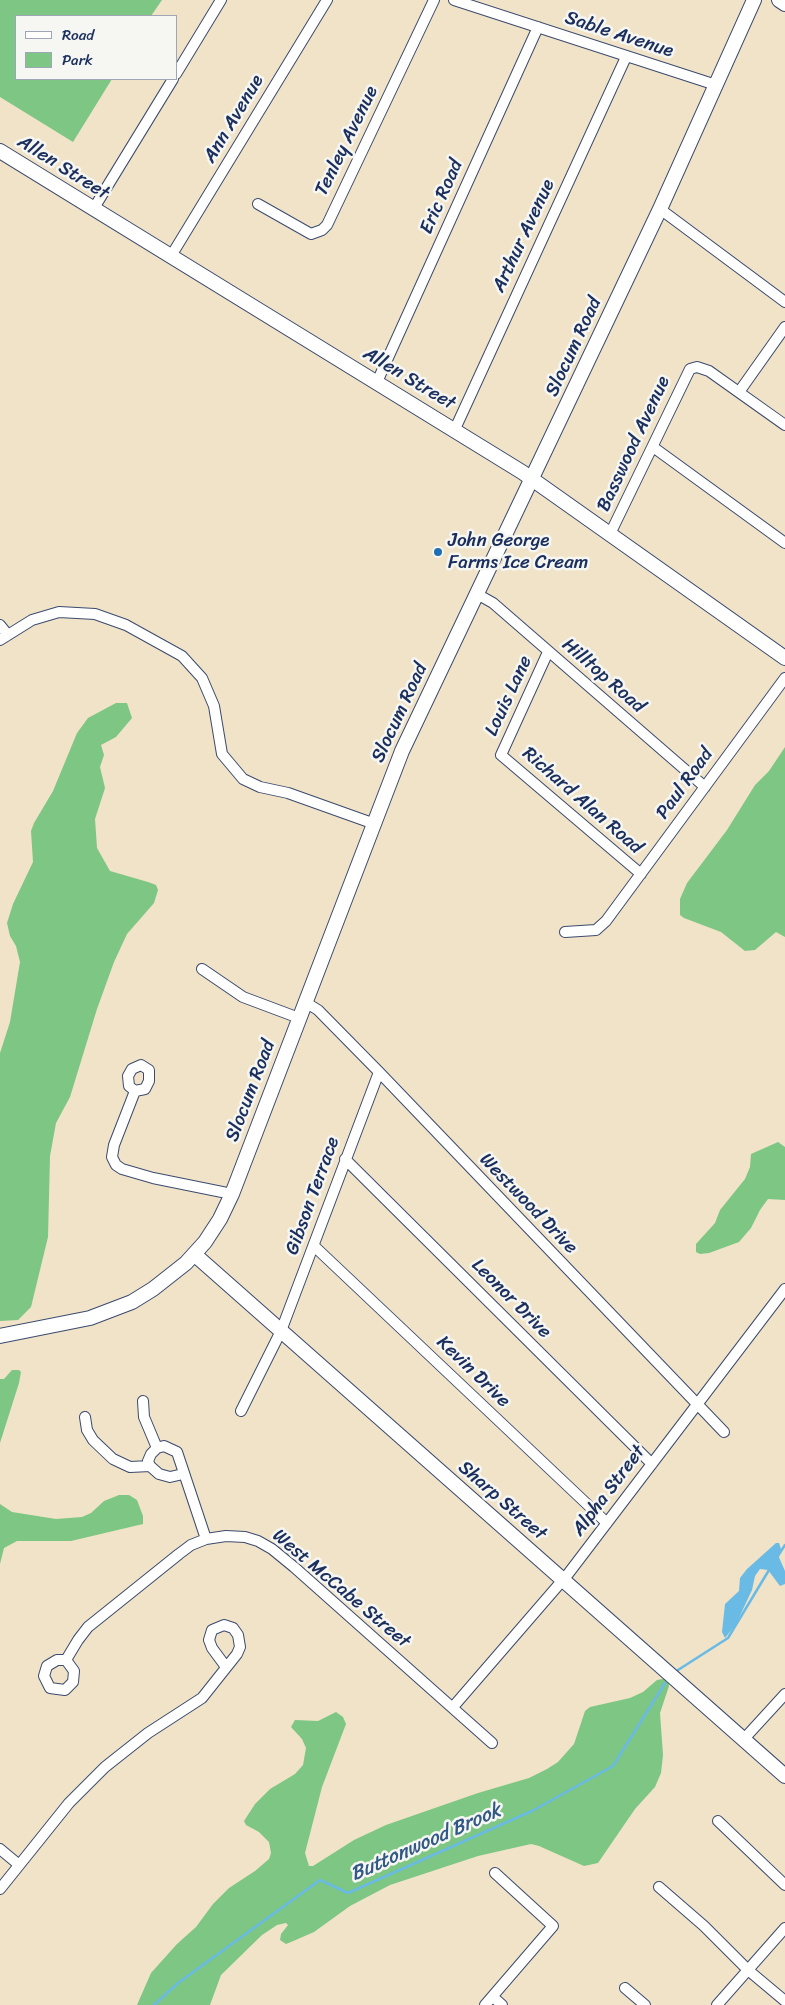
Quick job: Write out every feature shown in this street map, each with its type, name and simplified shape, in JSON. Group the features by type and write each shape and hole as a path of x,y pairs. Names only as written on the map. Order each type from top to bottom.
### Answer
{"street":[{"path":"178,71 222,0"},
{"name":"Ann Avenue","path":"171,256 327,0"},
{"name":"Tenley Avenue","path":"258,204 311,234 319,232 324,227 434,0"},
{"name":"Sable Avenue","path":"454,0 716,86"},
{"name":"Slocum Road","path":"0,1336 90,1318 122,1306 153,1290 194,1254 215,1227 232,1194 372,823 402,751 660,209 754,0"},
{"path":"779,0 785,4"},
{"name":"Eric Road","path":"377,382 538,28"},
{"name":"Arthur Avenue","path":"455,429 626,57"},
{"path":"94,208 172,80"},
{"name":"Allen Street","path":"2,156 94,208 455,429 531,478 785,658"},
{"path":"660,209 785,302"},
{"path":"785,327 739,392 785,425"},
{"name":"Basswood Avenue","path":"610,534 690,369 697,367 709,371 739,392"},
{"path":"653,447 785,542"},
{"name":"Hilltop Road","path":"477,594 493,603 705,787"},
{"path":"0,625 4,638 32,620 59,612 95,614 126,625 173,650 189,663 202,678 214,706 222,754 243,779 260,787 288,793 372,823"},
{"name":"Louis Lane","path":"501,755 548,652"},
{"name":"Paul Road","path":"564,932 596,930 614,912 785,678"},
{"name":"Richard Alan Road","path":"501,755 641,874"},
{"path":"202,969 243,996 299,1018"},
{"name":"Westwood Drive","path":"305,1002 318,1010 379,1072 696,1406 724,1432"},
{"name":"Gibson Terrace","path":"241,1411 281,1331 379,1072"},
{"path":"135,1091 114,1145 113,1160 119,1168 232,1194"},
{"name":"Leonor Drive","path":"345,1159 652,1464"},
{"name":"Kevin Drive","path":"314,1246 607,1523"},
{"name":"Sharp Street","path":"194,1254 785,1776"},
{"name":"Alpha Street","path":"453,1706 563,1580 785,1289"},
{"path":"143,1401 144,1417 157,1448"},
{"path":"85,1417 88,1430 94,1440 113,1459 130,1467 150,1466 162,1475 174,1477 183,1474"},
{"path":"150,1466 150,1456 157,1448 164,1446 174,1450 180,1458 183,1474 206,1539"},
{"name":"West McCabe Street","path":"66,1660 88,1627 191,1545 206,1539 226,1536 245,1537 258,1541 272,1549 453,1706 492,1743"},
{"path":"0,1889 18,1864 69,1803 105,1767 148,1733 202,1698 226,1667"},
{"path":"743,1740 785,1694"},
{"path":"718,1821 785,1885"},
{"path":"0,1849 18,1864"},
{"path":"485,2005 553,1926 495,1872"},
{"path":"659,1887 704,1926 748,1970 785,2001"},
{"path":"717,2005 785,1928"},
{"path":"625,1988 644,2005"},
{"path":"493,1997 502,2005"}],"green space":[{"path":"0,0 162,0 152,15 15,15 15,80 111,80 73,142 0,97"},
{"path":"116,703 127,703 132,718 116,737 101,745 104,755 100,767 105,788 95,819 97,848 110,871 156,885 158,890 154,903 127,934 114,962 97,1009 70,1097 56,1123 50,1156 48,1237 31,1307 18,1320 0,1321 0,1053 10,1022 20,962 7,923 13,904 33,862 31,831 53,791 77,733 88,718"},
{"path":"785,747 785,937 776,932 755,950 745,951 721,932 680,915 680,899 687,883 727,830 755,785 769,771"},
{"path":"778,1142 785,1147 785,1200 768,1199 751,1228 739,1242 709,1253 700,1254 696,1252 696,1244 715,1223 720,1210 745,1179 750,1167 751,1154"},
{"path":"12,1370 19,1370 21,1372 0,1443 0,1379 4,1379"},
{"path":"119,1495 129,1495 137,1500 143,1516 143,1524 71,1541 17,1541 4,1548 0,1564 0,1504 12,1512 56,1519 82,1517 91,1513 104,1501"},
{"path":"668,1678 669,1686 660,1713 663,1755 661,1773 655,1787 635,1809 598,1863 584,1866 531,1844 478,1856 390,1885 350,1906 314,1932 286,1944 280,1940 281,1934 288,1925 286,1923 277,1925 262,1935 221,1975 210,2005 137,2005 151,1973 177,1944 196,1927 213,1904 229,1888 269,1859 271,1853 269,1842 259,1832 246,1825 244,1821 255,1804 270,1789 295,1774 303,1765 306,1748 302,1739 291,1727 295,1720 318,1721 336,1712 343,1717 346,1724 322,1787 305,1853 309,1866 313,1866 354,1840 386,1825 478,1793 529,1778 547,1769 558,1762 574,1744 585,1711 590,1707 630,1698 643,1692 657,1680"}],"water":[{"path":"776,1543 779,1543 781,1549 778,1555 785,1571 785,1584 780,1586 768,1570 760,1569 755,1576 752,1590 736,1624 725,1638 722,1632 725,1604 739,1591 740,1578 747,1569"}],"waterway":[{"name":"Buttonwood Brook","path":"776,1559 785,1545"},
{"name":"Buttonwood Brook","path":"678,1670 728,1638 769,1570"},
{"name":"Buttonwood Brook","path":"154,2005 178,1983 320,1880 348,1893 534,1810 613,1766 665,1683"}],"place":[{"name":"John George Farms Ice Cream","path":"438,552"}]}
